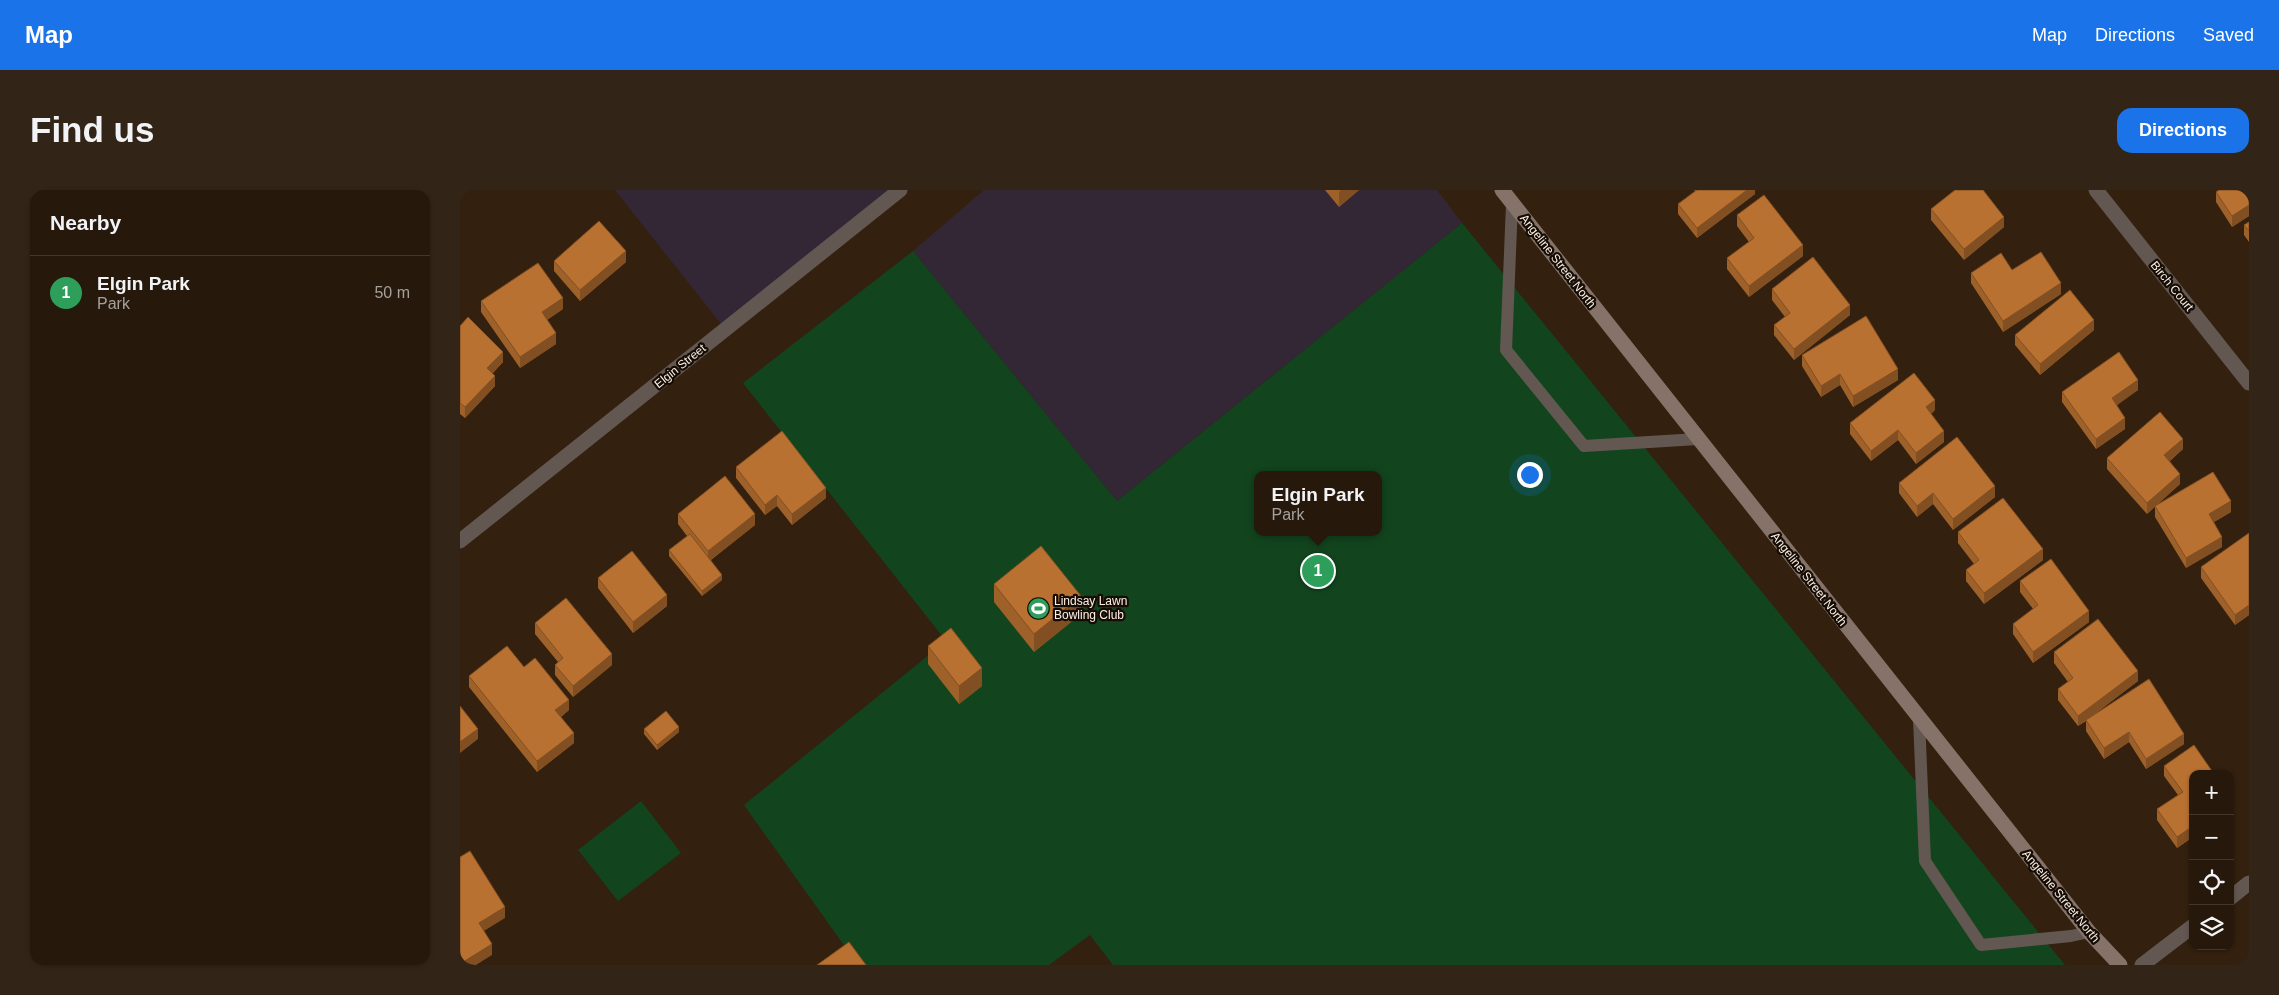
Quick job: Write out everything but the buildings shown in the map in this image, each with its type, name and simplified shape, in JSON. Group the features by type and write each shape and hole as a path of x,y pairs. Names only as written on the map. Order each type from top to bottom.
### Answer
{"main road":[{"name":"Angeline Street North","path":"1502,190 2089,932 2120,965"}],"street":[{"name":"Elgin Street","path":"460,541 900,190"},
{"name":"Birch Court","path":"2096,190 2249,383"},
{"path":"2234,895 2249,883"},
{"path":"2142,965 2189,929"}],"lane":[{"path":"1512,204 1506,350 1584,446 1698,440"},
{"path":"1919,718 1925,861 1981,945 2071,936 2089,932"}],"shaded area":[{"path":"615,190 900,190 725,329"},
{"path":"984,190 1437,190 1462,223 1117,501 913,251"}],"green space":[{"path":"1462,223 2065,965 1113,965 1090,935 1049,965 858,965 744,805 946,641 743,383 913,251 1117,501"},
{"path":"641,801 681,853 618,901 578,850"}],"place":[{"name":"Elgin Park","path":"1318,571"},
{"name":"Lindsay Lawn Bowling Club","path":"1038,608"}]}
